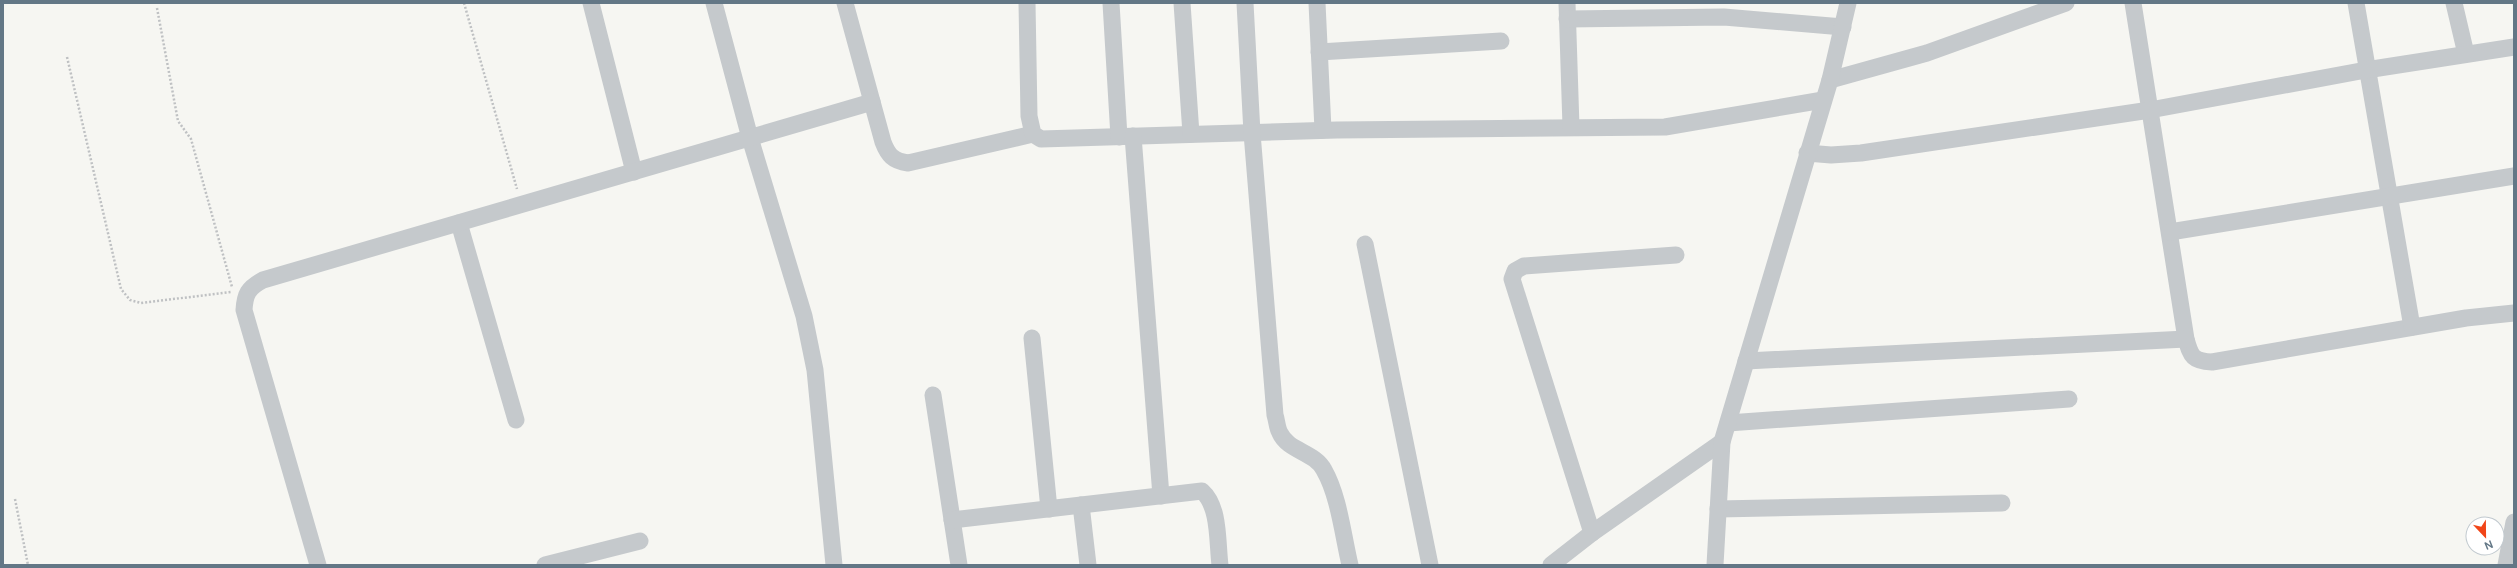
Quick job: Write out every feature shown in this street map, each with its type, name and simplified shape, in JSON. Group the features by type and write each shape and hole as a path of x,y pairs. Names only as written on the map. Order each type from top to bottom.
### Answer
{"street":[{"path":"591,3 634,172"},
{"path":"714,3 750,138 804,316 814,362 823,435 834,565"},
{"path":"845,3 885,147 896,161 908,163 1033,134 1041,139 1323,130 1665,127 1823,100"},
{"path":"1027,3 1029,116 1033,134"},
{"path":"1111,3 1126,136 1161,496"},
{"path":"1182,3 1191,134"},
{"path":"1245,3 1252,133 1275,415 1280,434 1291,445 1309,454 1324,469 1332,488 1350,565"},
{"path":"1317,3 1323,130"},
{"path":"1715,565 1722,442 1830,80 1848,3"},
{"path":"1830,80 1927,53 2066,3"},
{"path":"2133,3 2186,339 2190,353 2199,361 2212,362 2412,327 2514,312"},
{"path":"2356,3 2366,70 2412,327"},
{"path":"2454,3 2466,54"},
{"path":"1571,127 1567,11 1724,17 1843,27"},
{"path":"1319,52 1501,41"},
{"path":"1807,153 1831,155 1861,153 2150,110 2366,70 2514,47"},
{"path":"318,565 244,310 245,296 251,286 263,280 872,102"},
{"path":"2170,232 2514,176"},
{"path":"459,223 516,420"},
{"path":"1365,244 1430,565"},
{"path":"1592,533 1512,279 1515,272 1524,266 1676,255"},
{"path":"1032,338 1049,508"},
{"path":"1746,361 2186,339"},
{"path":"933,395 959,565"},
{"path":"1728,423 2069,400"},
{"path":"1551,565 1573,557 1592,533 1722,442"},
{"path":"952,520 1202,491 1209,497 1213,507 1220,565"},
{"path":"1718,508 2002,503"},
{"path":"1081,505 1088,565"},
{"path":"2506,565 2514,522"},
{"path":"545,565 640,541"}],"path":[{"path":"464,3 522,205"},
{"path":"67,57 121,289 130,300 141,303 233,291 191,139 178,122 157,8"},
{"path":"15,499 28,565"}]}
